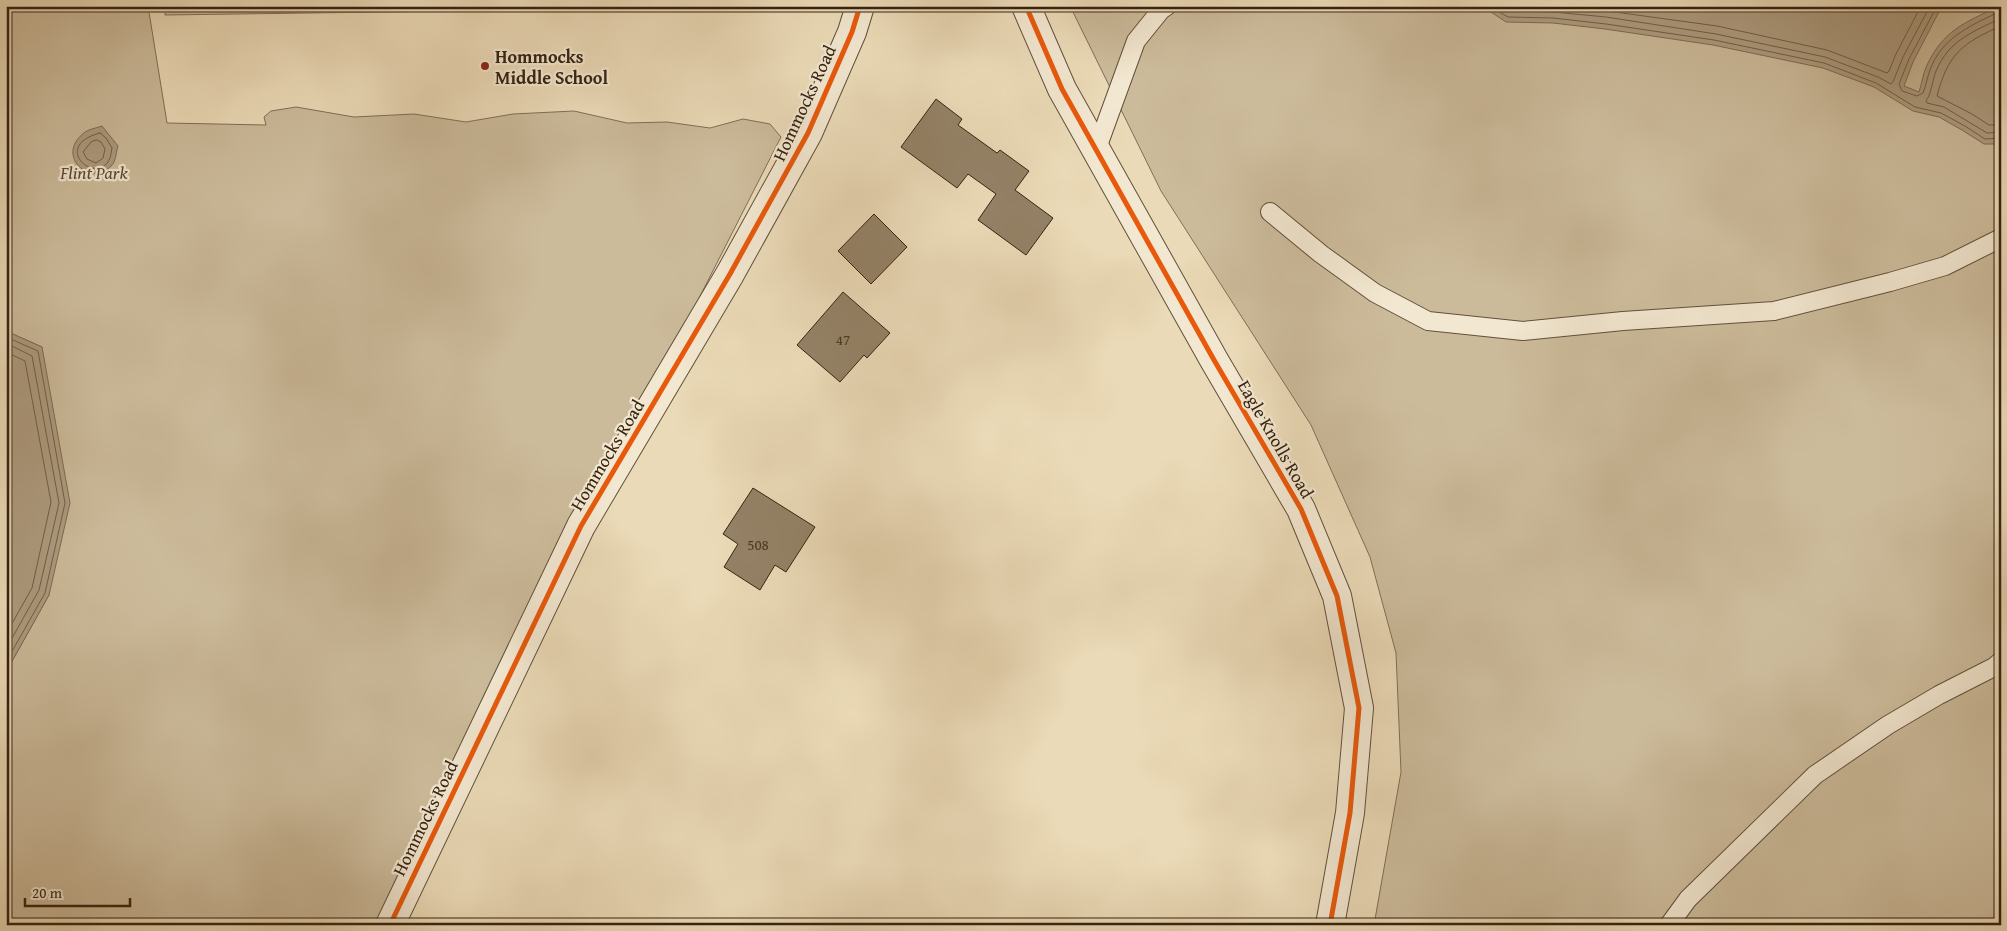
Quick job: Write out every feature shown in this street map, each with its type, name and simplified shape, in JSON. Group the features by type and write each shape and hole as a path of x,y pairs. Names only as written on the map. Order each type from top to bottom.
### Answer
{"street":[{"name":"Hommocks Road","path":"390,925 581,526 730,274 808,133 852,32 860,6"},
{"name":"Eagle Knolls Road","path":"1026,6 1062,89 1214,360 1301,509 1336,596 1359,708 1350,813 1330,925"}],"lane":[{"path":"1096,151 1136,41 1161,10 1167,6"},
{"path":"1270,212 1321,254 1376,293 1428,321 1523,330 1774,310 1890,282 1945,266 2001,238"},
{"path":"1669,925 1688,899 1815,775 1888,725 1938,695 1994,667 2001,661"}],"green space":[{"name":"Flint Park","path":"6,6 148,6 167,123 266,125 264,117 271,111 296,107 354,117 414,114 466,122 513,114 574,111 627,123 667,122 710,128 743,119 770,124 781,137 380,925 6,925 6,672 49,595 42,347 6,331"},
{"path":"165,6 452,6 452,11 165,15"},
{"path":"1070,6 2001,6 2001,925 1374,925 1401,772 1396,653 1370,557 1311,425 1161,191"}],"water":[{"path":"1482,6 1942,6 1913,62 1904,86 1919,92 1926,68 1933,53 1940,44 1965,23 1998,7 2001,8 2001,144 1984,144 1939,117 1913,111 1874,87 1823,68 1713,45 1605,29 1553,23 1506,22"},
{"path":"102,126 118,146 114,161 104,171 95,173 86,171 79,167 74,160 73,151 76,142 86,132"},
{"path":"6,331 42,347 70,503 49,595 6,672"}],"building":[{"path":"936,99 962,119 958,125 997,153 1000,150 1029,171 1015,190 1053,218 1026,255 978,220 996,194 968,174 957,188 901,147"},
{"path":"874,214 907,247 871,284 838,251"},
{"path":"843,292 890,333 867,358 864,355 840,382 797,345"},
{"path":"753,488 815,527 786,572 775,565 760,590 724,567 738,544 723,534"}],"cycle path":[{"path":"390,925 581,526 730,274 808,133 852,32 860,6"},
{"path":"1026,6 1062,89 1214,360 1301,509 1337,596 1359,708 1350,813 1330,925"}],"place":[{"name":"Hommocks Middle School","path":"485,66"}]}
